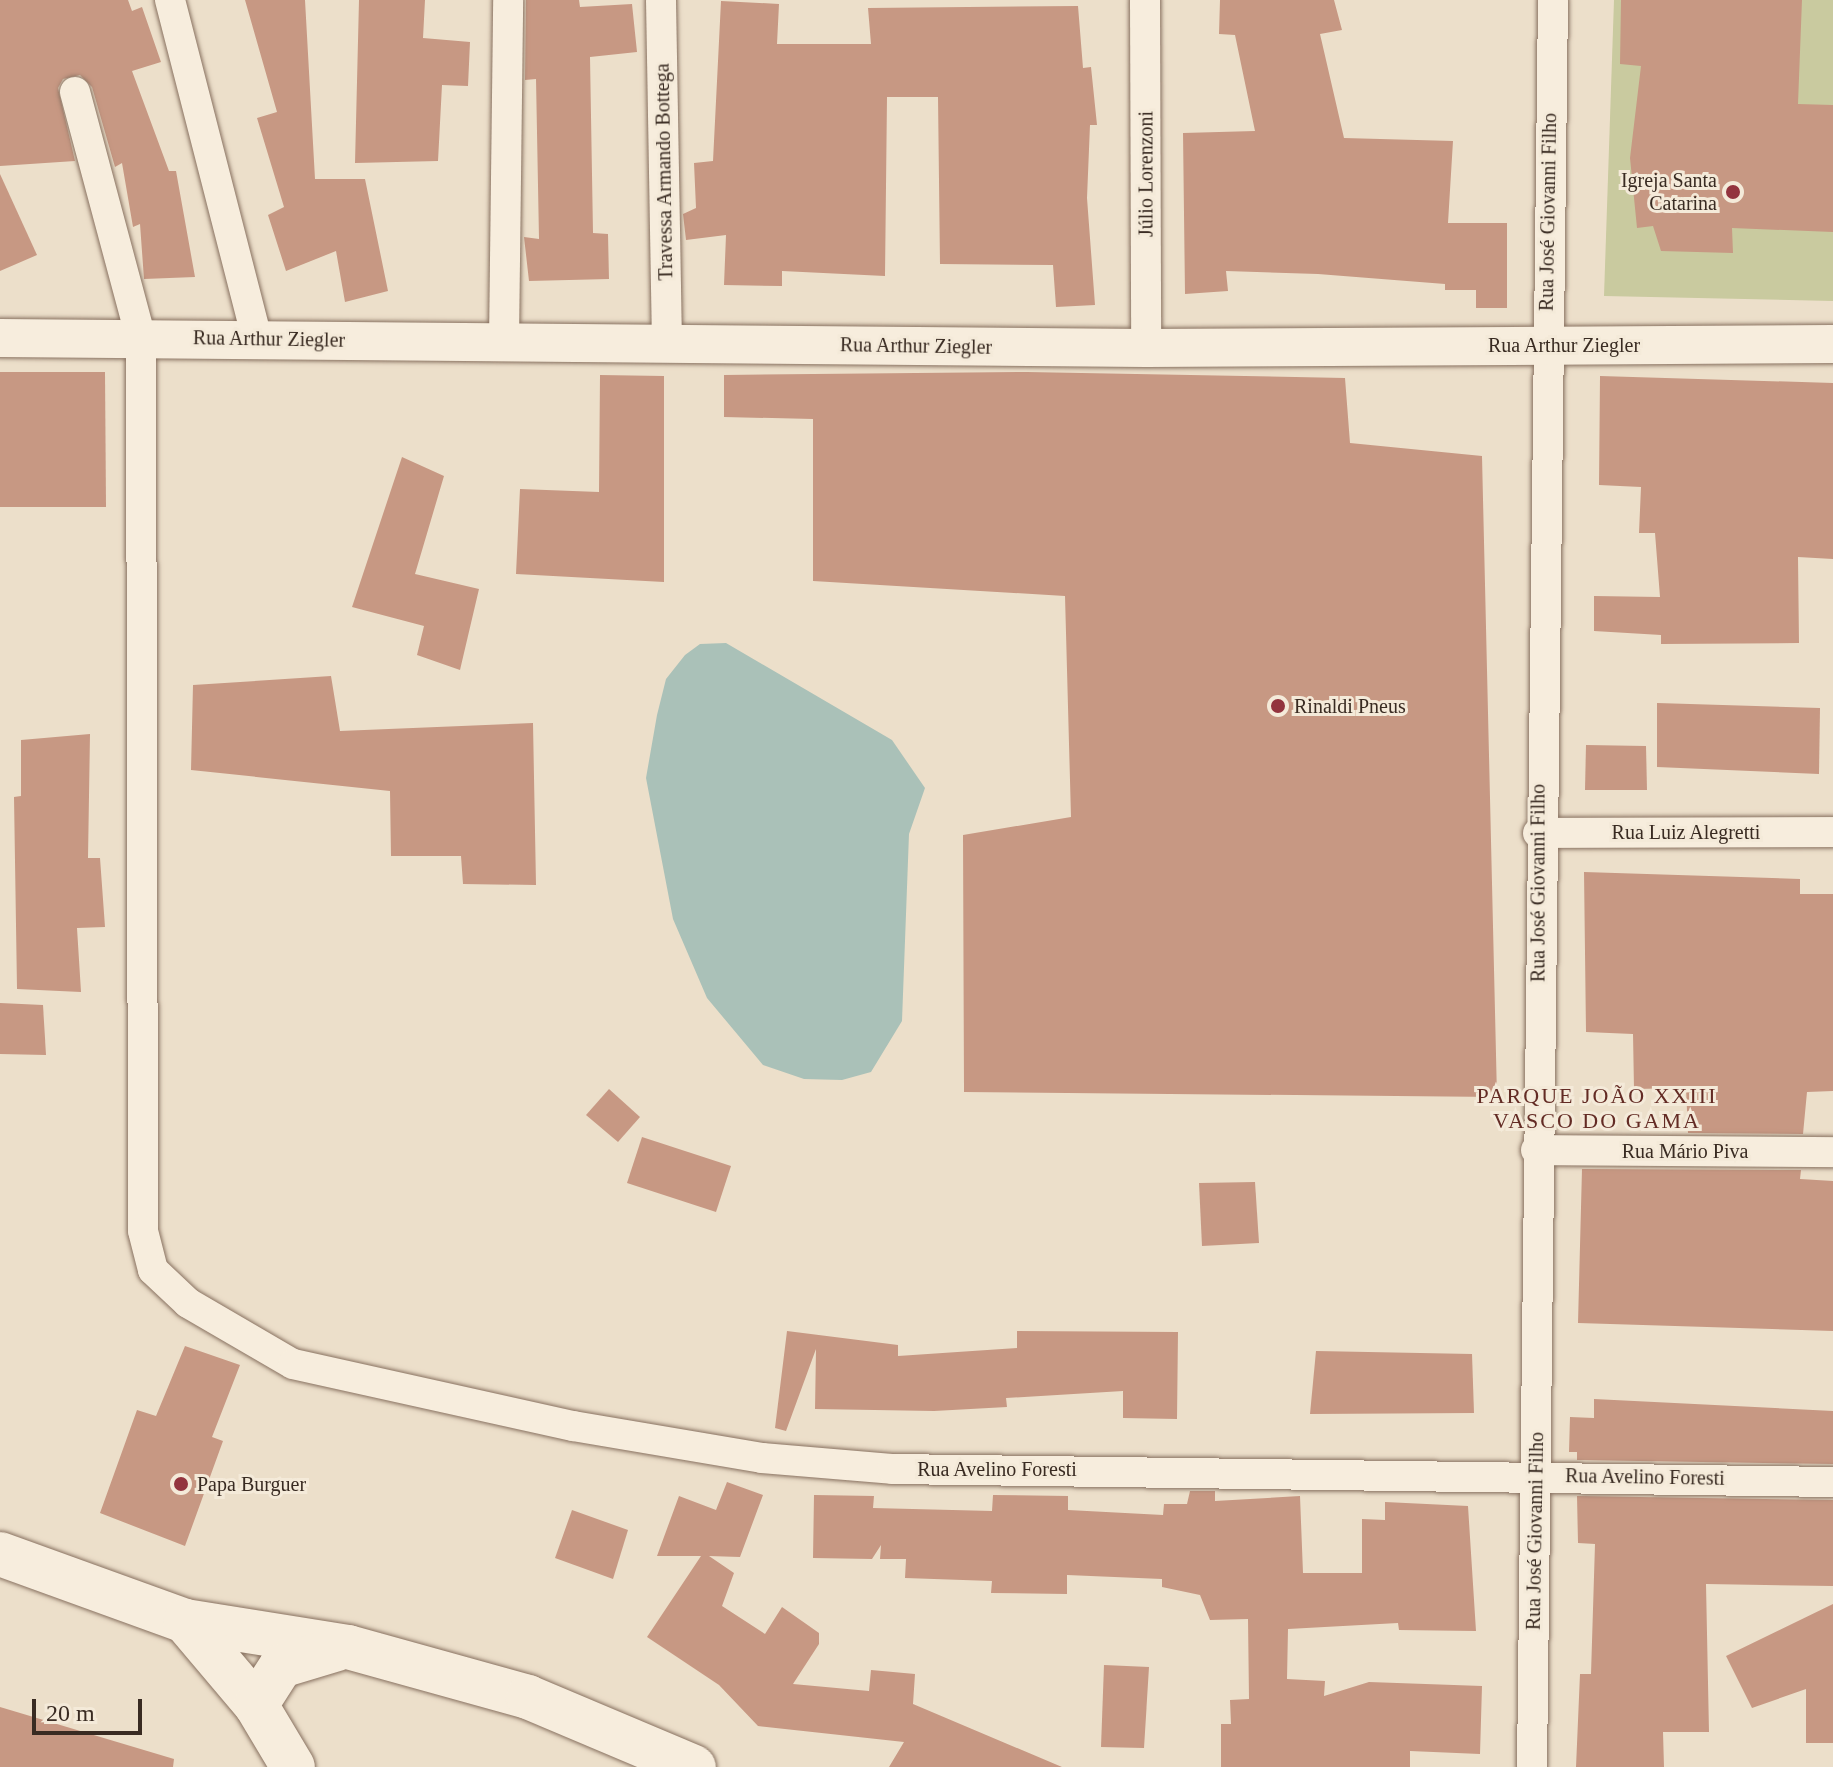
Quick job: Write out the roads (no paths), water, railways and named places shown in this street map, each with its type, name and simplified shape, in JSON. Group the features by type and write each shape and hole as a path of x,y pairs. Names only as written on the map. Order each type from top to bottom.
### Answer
{"main road":[{"path":"0,1554 185,1621 348,1647 528,1697 694,1767"},
{"path":"185,1621 256,1705 293,1767"},
{"path":"256,1705 281,1666 348,1647"}],"street":[{"path":"170,0 257,338"},
{"path":"504,342 508,0"},
{"name":"Travessa Armando Bottega","path":"661,0 667,344"},
{"name":"Júlio Lorenzoni","path":"1145,0 1146,348"},
{"name":"Rua José Giovanni Filho","path":"1532,1767 1538,833 1553,0"},
{"name":"Rua Avelino Foresti","path":"75,92 141,338 143,1231 153,1270 188,1303 293,1364 573,1426 762,1458 892,1469 1535,1475 1833,1482"},
{"name":"Rua Arthur Ziegler","path":"0,338 1146,348 1833,344"},
{"name":"Rua Luiz Alegretti","path":"1538,833 1833,832"},
{"name":"Rua Mário Piva","path":"1536,1150 1833,1152"}],"place":[{"name":"Igreja Santa Catarina","path":"1733,192"},
{"name":"Rinaldi Pneus","path":"1278,706"},
{"name":"Papa Burguer","path":"181,1484"}],"district":[{"name":"PARQUE JOÃO XXIII VASCO DO GAMA","path":"1597,1108"}]}
